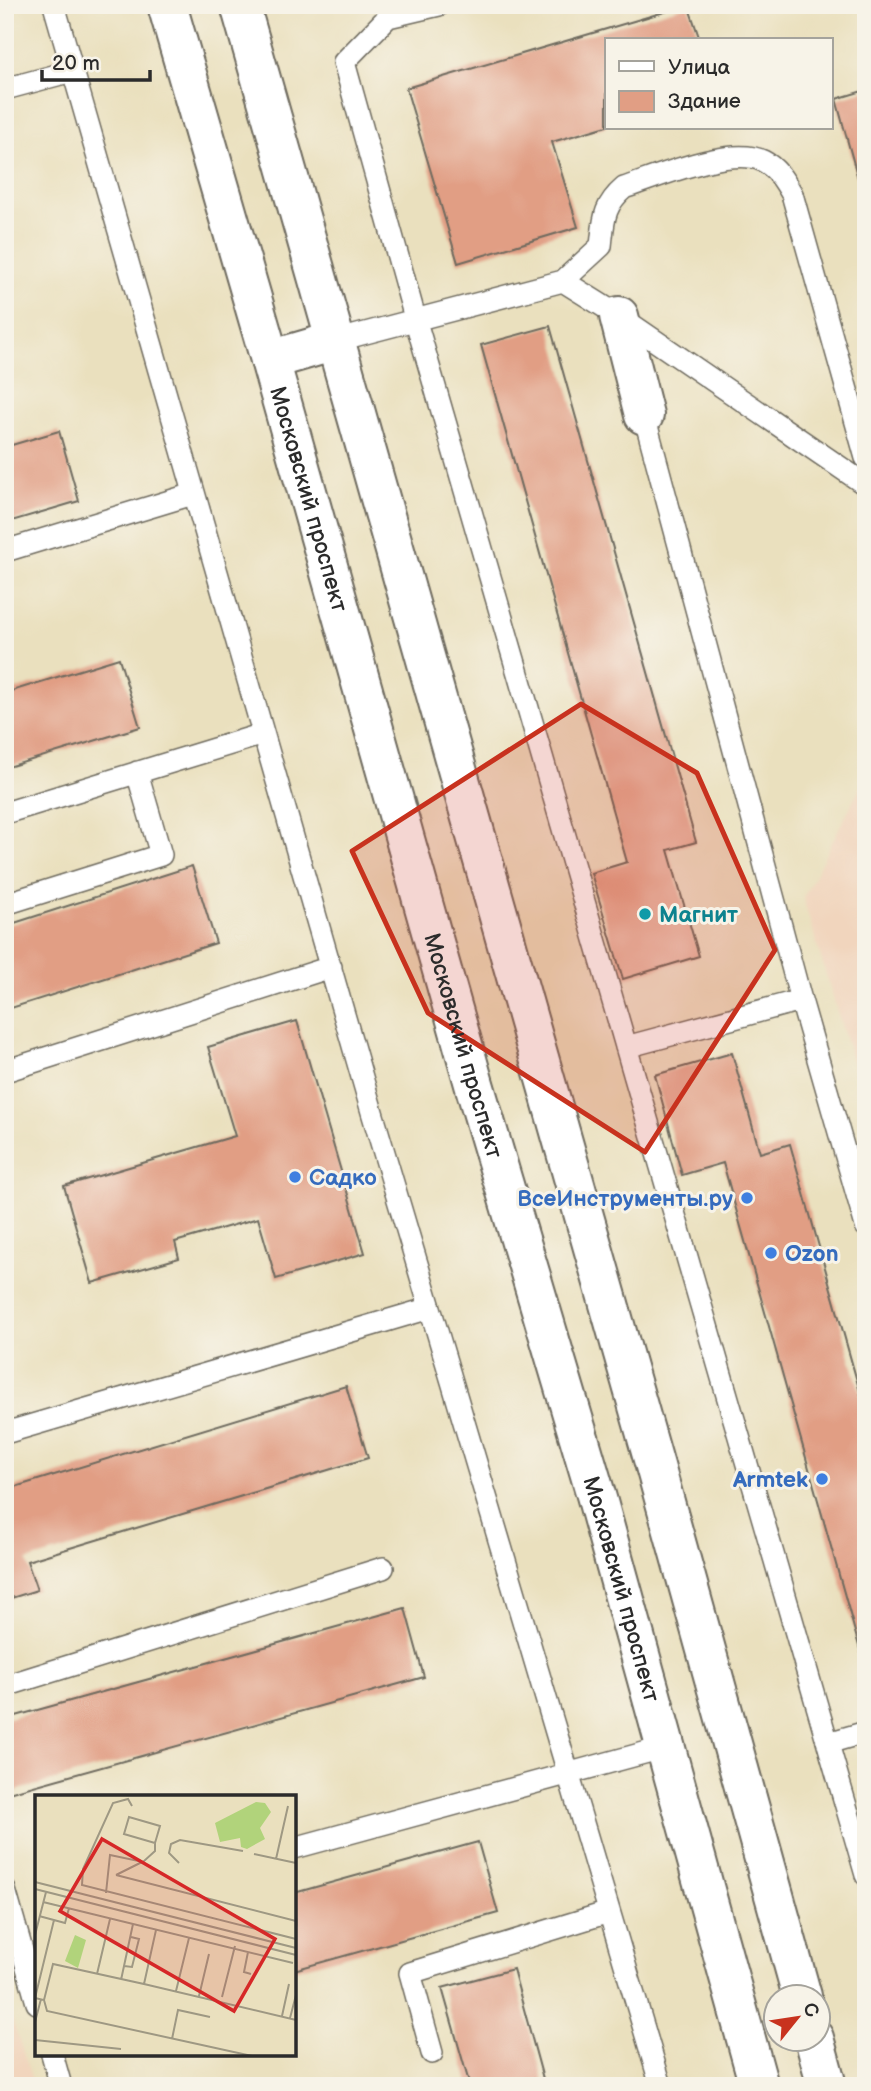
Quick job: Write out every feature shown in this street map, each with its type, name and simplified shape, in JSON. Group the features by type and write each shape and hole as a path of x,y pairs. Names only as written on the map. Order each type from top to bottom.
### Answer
{"main road":[{"name":"Московский проспект","path":"167,5 470,1071 596,1495 759,2086"},
{"path":"240,5 652,1452 798,1982"},
{"path":"619,316 645,415"},
{"path":"270,360 335,341"},
{"path":"818,2052 827,2086"}],"lane":[{"path":"54,5 430,1308 661,2086"},
{"path":"439,5 388,18 344,62 415,318 866,1875"},
{"path":"5,89 72,71"},
{"path":"335,341 563,281 601,246 606,209 614,196 624,188 730,156 762,160 780,175 792,194 866,458"},
{"path":"563,281 619,316 866,485"},
{"path":"645,415 801,1000 866,1226"},
{"path":"5,551 193,494"},
{"path":"5,813 263,733"},
{"path":"5,904 161,855 137,772"},
{"path":"5,1071 331,967"},
{"path":"626,1047 801,1000"},
{"path":"5,1433 430,1308"},
{"path":"5,1686 383,1568"},
{"path":"828,1743 866,1732"},
{"path":"296,1847 666,1747"},
{"path":"5,1890 35,1996"},
{"path":"432,2053 410,1973 610,1912"},
{"path":"53,2056 61,2086"}],"highlighted area":[{"path":"581,704 697,773 775,950 645,1152 428,1013 352,851"}],"shaded area":[{"path":"866,776 866,1107 803,898"},
{"path":"5,1997 34,2086 5,2086"}],"building":[{"path":"688,5 699,38 605,38 605,127 552,142 578,227 458,263 406,88"},
{"path":"866,90 866,204 865,204 836,99"},
{"path":"550,326 696,842 668,850 699,956 623,979 591,873 627,862 481,345"},
{"path":"59,431 79,501 5,523 5,447"},
{"path":"119,658 140,727 5,768 5,693"},
{"path":"192,866 216,943 5,1010 5,926"},
{"path":"297,1021 365,1253 276,1279 258,1218 175,1242 179,1258 92,1283 64,1186 235,1136 208,1047"},
{"path":"732,1053 760,1153 790,1144 866,1413 866,1671 723,1163 682,1175 655,1075"},
{"path":"346,1386 368,1458 27,1561 37,1590 5,1600 5,1490"},
{"path":"405,1608 424,1677 5,1794 5,1719"},
{"path":"478,1842 498,1913 296,1969 296,1892"},
{"path":"513,1969 545,2086 470,2086 442,1988"}],"place":[{"name":"Магнит","path":"645,914"},
{"name":"Садко","path":"295,1177"},
{"name":"ВсеИнструменты.ру","path":"747,1198"},
{"name":"Ozon","path":"771,1253"},
{"name":"Armtek","path":"822,1479"}]}
